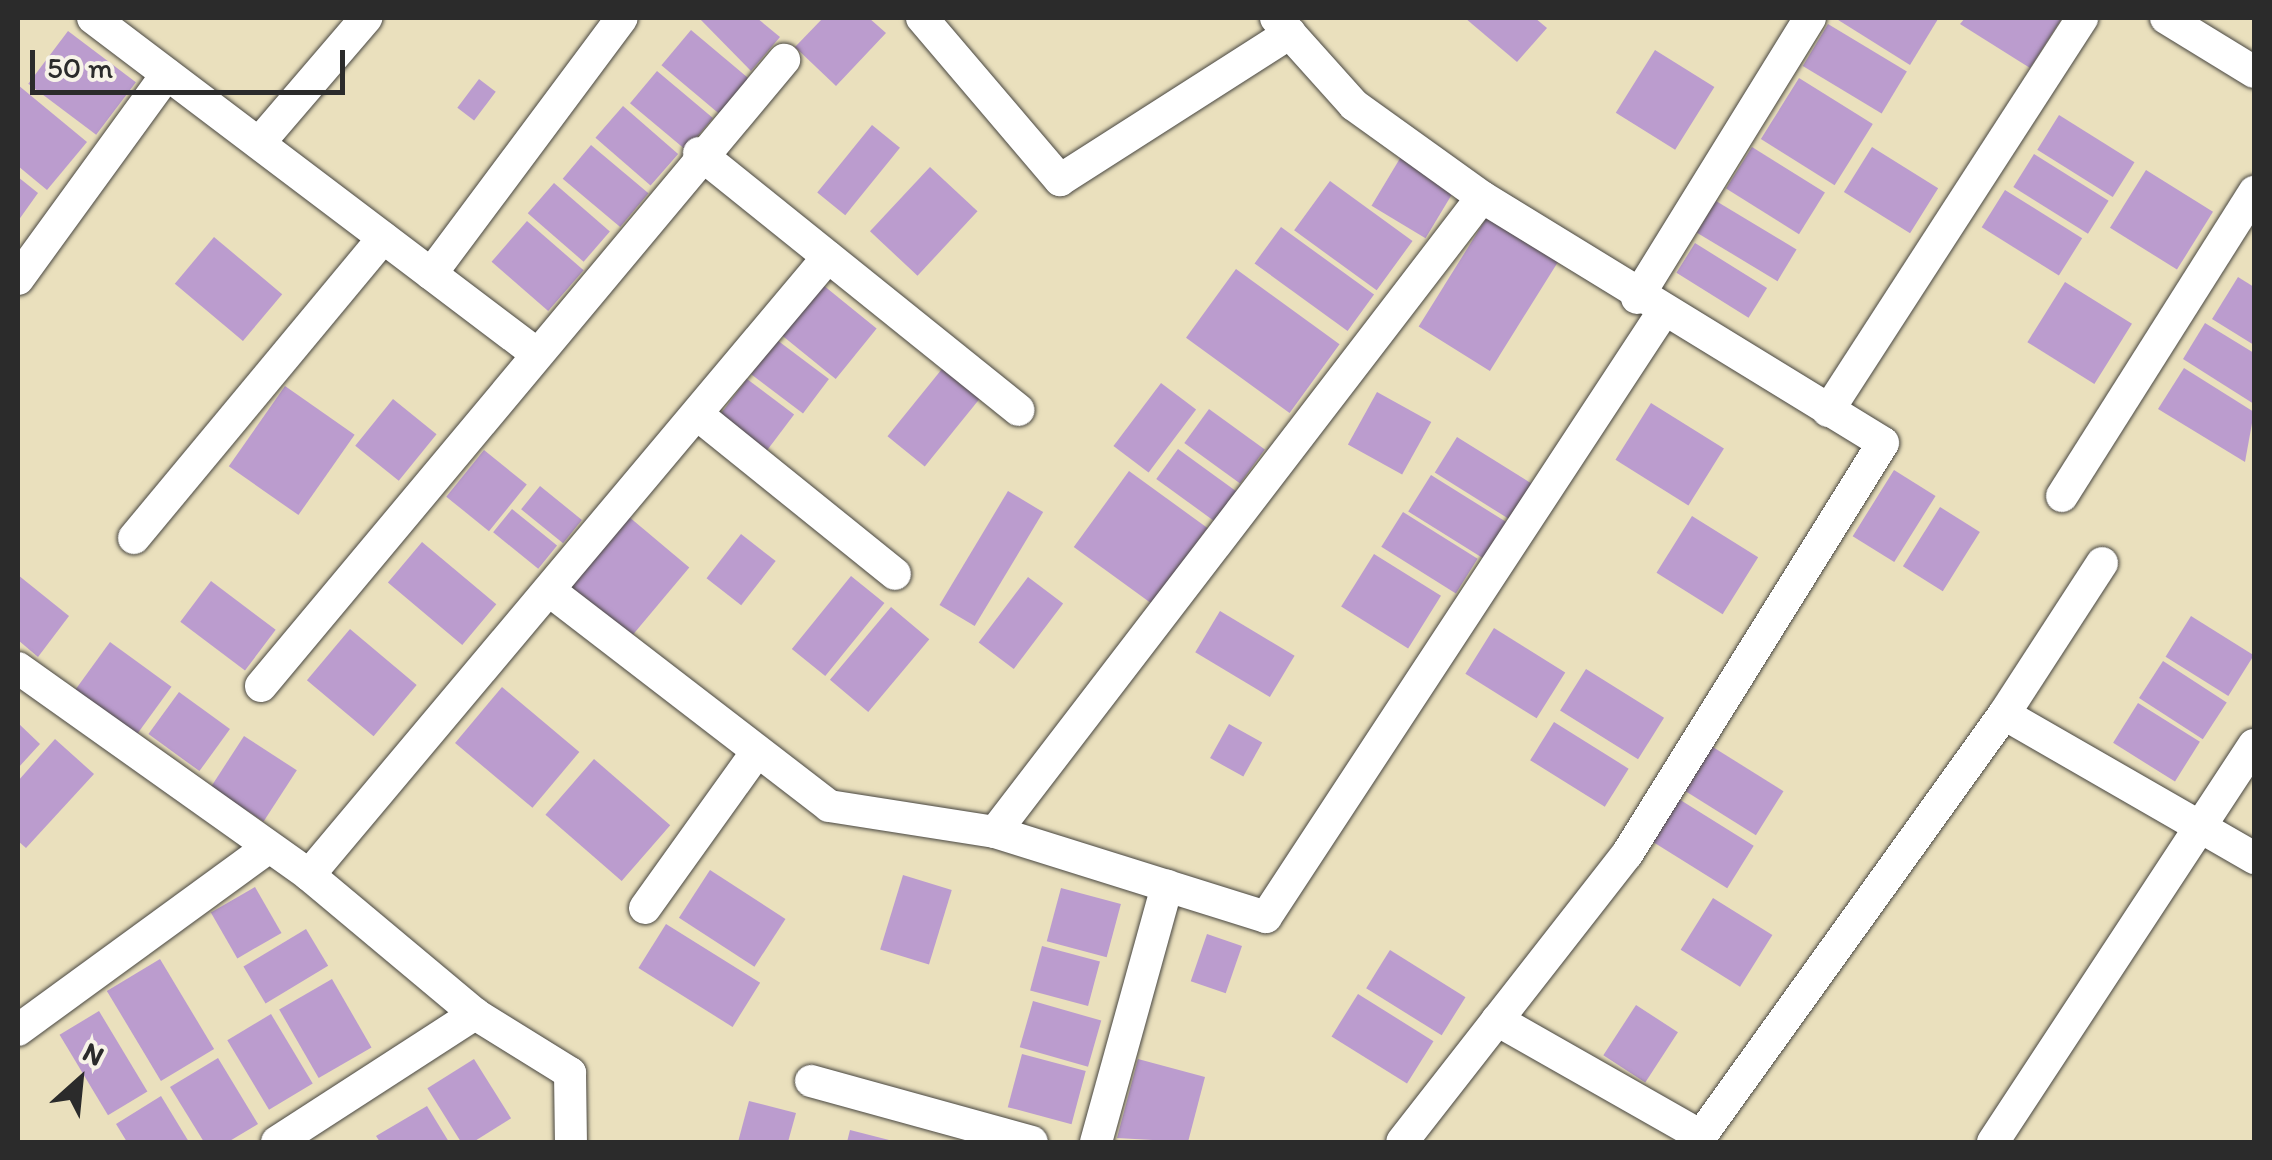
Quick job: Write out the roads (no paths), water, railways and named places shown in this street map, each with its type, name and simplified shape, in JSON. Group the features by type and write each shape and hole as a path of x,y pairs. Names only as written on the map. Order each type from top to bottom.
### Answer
{"street":[{"path":"92,18 533,351"},
{"path":"259,144 366,18"},
{"path":"432,274 622,18"},
{"path":"922,18 1060,180 1283,26 1354,105 1482,197 1650,305 1883,443 1626,854 1402,1142"},
{"path":"550,590 754,756 829,806 995,832 1266,917 1650,305 1810,18"},
{"path":"1828,411 2082,18"},
{"path":"2166,18 2254,72"},
{"path":"261,686 533,351 699,153 784,60"},
{"path":"18,278 167,74"},
{"path":"699,153 1019,410"},
{"path":"2062,496 2254,192"},
{"path":"995,832 1482,197"},
{"path":"134,538 383,238"},
{"path":"309,875 828,257"},
{"path":"698,415 895,574"},
{"path":"1497,1020 1701,1136 2004,714 2102,563"},
{"path":"18,668 309,875 476,1014 570,1073 572,1142"},
{"path":"2004,714 2053,735 2200,834 2254,858"},
{"path":"1993,1142 2200,834 2254,745"},
{"path":"645,908 754,756"},
{"path":"18,1030 268,848"},
{"path":"1096,1142 1167,886"},
{"path":"277,1142 476,1014"},
{"path":"811,1082 1032,1142"}]}
